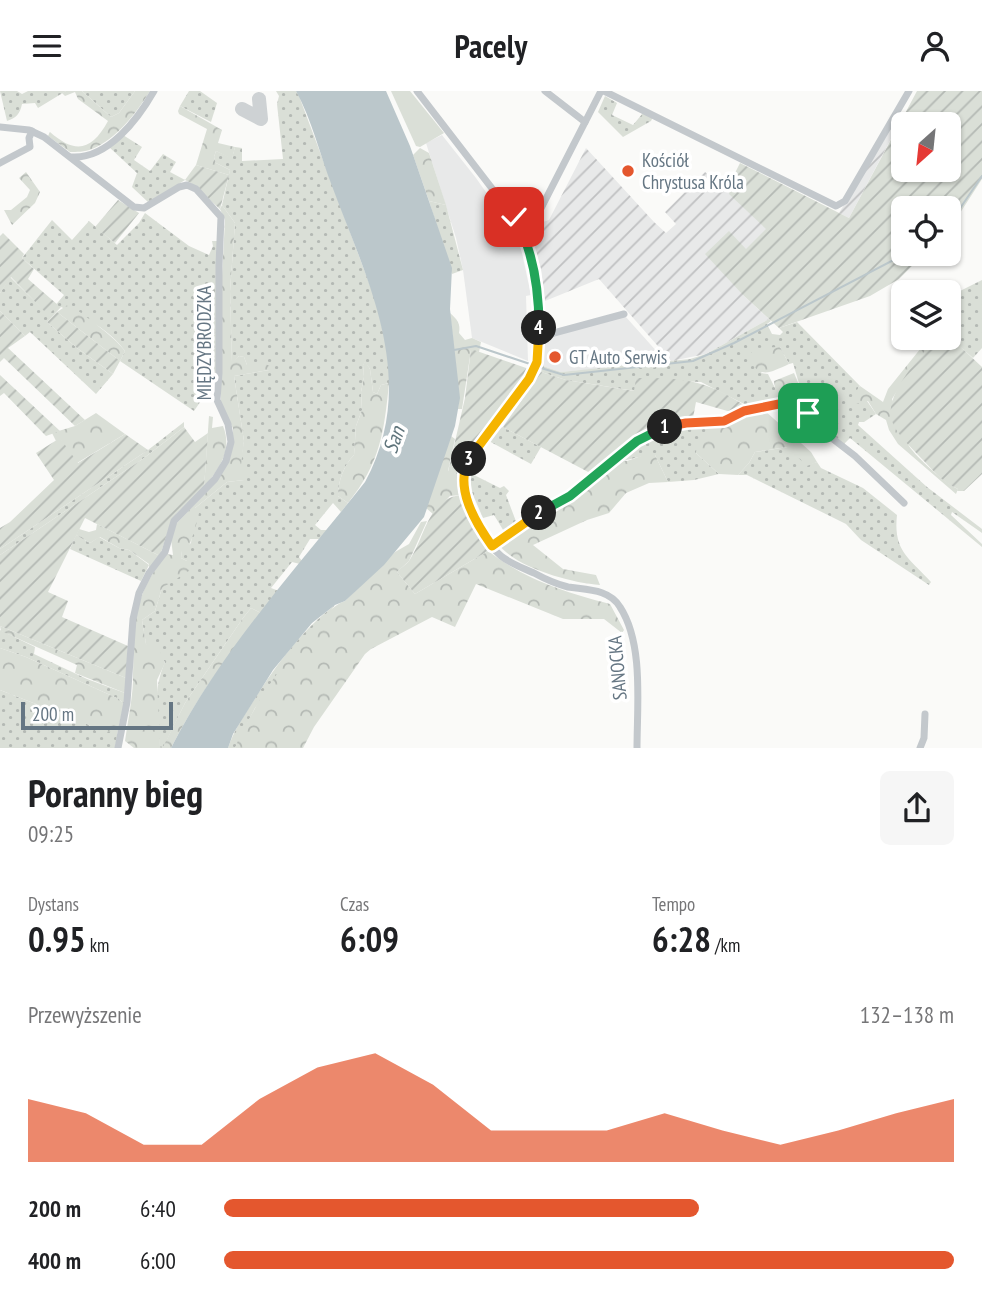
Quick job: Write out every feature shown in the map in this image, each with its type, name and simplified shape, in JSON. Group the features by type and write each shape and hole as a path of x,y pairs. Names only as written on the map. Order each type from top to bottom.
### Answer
{"street":[{"path":"0,127 32,131 71,157 85,155 104,147 125,130 154,91"},
{"path":"417,91 487,179 524,234 537,287 537,362 529,379 480,442 463,475 463,487 492,546 530,518 570,496 649,433 686,423 724,421 744,411 794,401 801,403 820,429 855,456 904,503"},
{"path":"545,91 585,122"},
{"path":"524,234 533,224 602,91 836,206 845,201 909,91"},
{"path":"0,163 30,147 29,135 32,131"},
{"name":"MIĘDZYBRODZKA","path":"71,157 134,207 144,208 187,185 196,189 220,213 222,220 216,400 230,431 230,448 215,479 174,521 165,552 149,573 139,593 133,619 127,702 118,748"},
{"path":"539,337 624,314"},
{"name":"SANOCKA","path":"492,546 510,562 552,582 601,592 618,604 631,633 636,657 637,748"},
{"path":"920,748 924,738 925,714"}],"shaded area":[{"path":"891,126 891,139 849,218 839,213"},
{"path":"442,135 519,239 531,295 526,296 528,361 472,338 456,238 426,143"},
{"path":"586,148 666,233 676,224 665,212 705,172 723,187 767,229 746,250 743,295 769,319 706,354 671,361 599,279 545,301 541,269 532,239 540,223 549,220"},
{"path":"625,316 667,363 561,372 543,366 545,338"}],"green space":[{"path":"0,91 17,91 22,94 28,91 66,91 38,108 35,103 22,104 17,115 7,121"},
{"path":"82,91 135,91 119,113 111,117"},
{"path":"82,91 111,117 119,113 135,91 150,91 132,116 110,139 89,150 70,152 48,136 50,132 68,144 83,146 96,138 108,121 78,99 75,92 65,96 62,93"},
{"path":"189,91 200,91 217,103 211,122 180,106"},
{"path":"276,91 296,91 299,96 377,304 389,359 389,383 381,385 377,394 373,392 370,369 365,362 361,392 362,410 356,426 354,455 345,468 338,490 338,496 348,503 341,512 333,503 315,525 321,530 327,530 319,539 310,539 299,557 302,561 300,564 292,562 271,588 279,591 261,613 251,608 243,618 185,703 163,748 160,746 156,703 165,662 146,644 142,620 155,611 162,588 187,561 181,558 182,550 191,543 195,508 227,482 244,480 240,465 244,441 234,376 269,370 247,365 244,357 239,356 232,363 230,291 235,223 222,205 230,170 216,163 214,157 216,151 232,158 235,147 242,148 242,161 283,159 277,104 279,96"},
{"path":"391,91 410,91 444,133 420,147 416,146"},
{"path":"917,91 982,91 982,179 961,211 961,196 891,196 891,266 912,266 899,279 891,280 891,284 870,296 779,328 743,295 705,254 729,231 746,249 766,229 729,194 731,181 740,163 849,218 891,140 891,182 961,182 961,112 906,112"},
{"path":"605,96 617,103 612,115 633,125 643,113 653,117 651,121 623,137 598,112"},
{"path":"180,106 222,130 218,143 235,147 232,159 216,151 214,157 216,163 230,170 229,175 196,165 207,129 179,114"},
{"path":"123,135 142,147 134,160 150,171 163,154 176,162 170,172 185,180 149,203 132,187 137,173 109,147"},
{"path":"420,148 429,153 446,205 429,201 413,155"},
{"path":"196,165 229,175 220,209 185,180"},
{"path":"26,172 40,192 35,203 12,225 4,210 11,210 27,197 30,190 19,178"},
{"path":"118,200 139,213 115,243 95,227"},
{"path":"429,201 446,205 463,270 452,274"},
{"path":"222,205 235,223 230,291 232,362 239,356 244,357 247,365 261,362 272,367 269,370 234,376 244,441 241,465 247,468 249,473 244,480 227,482 195,508 199,513 197,522 187,551 182,551 181,558 187,561 192,569 162,588 155,611 142,620 146,644 157,646 165,663 157,680 160,746 163,747 185,703 243,618 251,608 261,613 213,678 171,748 134,748 125,741 140,600 166,554 173,555 171,539 175,525 214,484 233,440 233,428 221,406 221,294 225,220 220,209"},
{"path":"145,213 189,246 209,255 212,241 217,241 216,379 194,411 120,361 125,351 119,343 79,315 61,307 47,322 113,374 96,394 30,332 25,336 0,311 0,293 10,277 48,314 64,295 22,258 52,220 72,240 89,221 117,245"},
{"path":"3,233 24,254 22,258 34,269 28,279 58,305 48,315 11,277 0,293 0,236"},
{"path":"982,280 982,348 973,358 961,348 961,290"},
{"path":"69,304 120,345 125,351 120,361 57,312"},
{"path":"0,311 25,336 8,348 85,420 75,426 4,358 0,362"},
{"path":"57,312 120,361 113,374 47,322"},
{"path":"450,313 458,322 459,333 465,340 472,338 481,342 479,352 471,350 462,409 458,409"},
{"path":"769,319 771,321 767,324 772,334 780,335 783,332 779,328 797,322 860,386 858,388 876,414 858,425 927,487 982,529 982,533 952,512 951,515 982,547 850,438 844,444 825,430 828,420 800,387 793,363 789,364 780,347 761,373 768,374 775,388 792,398 743,409 744,404 701,382 636,379 635,391 566,380 541,372 543,366 561,372 690,359 706,354"},
{"path":"780,347 789,364 770,372 756,369 748,356 756,348"},
{"path":"961,347 982,367 982,474 964,491 957,491 958,489 933,470 907,444 892,422 891,407 894,396 926,350 961,350"},
{"path":"471,349 529,369 472,444 457,474 448,472 465,398"},
{"path":"919,350 926,350 892,399 909,446 932,470 958,489 956,494 898,444 886,420 876,414 868,401 856,404 853,395 860,386 883,402 888,389"},
{"path":"365,361 370,369 373,392 377,394 381,385 389,383 387,401 374,461 348,503 338,496 338,490 345,468 354,455 356,426 362,410"},
{"path":"541,372 566,380 634,391 636,378 680,380 717,390 744,405 731,412 696,402 693,418 663,426 638,438 592,474 503,427"},
{"path":"794,373 800,387 828,420 825,430 803,402 797,398 785,398 775,388 774,381"},
{"path":"0,375 60,431 46,436 4,393 0,396"},
{"path":"764,410 811,452 817,462 807,466 787,447 755,452 738,475 719,474 696,453 697,441 715,427 738,416"},
{"path":"96,413 125,434 77,463 60,439 56,441 52,433 75,426"},
{"path":"209,416 213,417 212,428 223,426 226,443 223,459 204,488"},
{"path":"184,422 184,427 144,458 0,555 0,549 148,450"},
{"path":"689,424 716,426 696,453 719,474 668,482 655,455 619,460 651,437"},
{"path":"497,426 541,447 531,464 487,440"},
{"path":"184,427 195,442 208,433 204,488 171,522 160,556 85,518 48,592 68,601 62,617 128,646 126,678 0,626 0,555 144,458"},
{"path":"125,434 148,450 0,549 0,528 10,522 54,480 36,453 60,438 78,463"},
{"path":"451,436 455,439 448,471 457,474 461,495 450,496 433,514 426,508"},
{"path":"788,447 807,465 817,462 821,468 863,488 897,515 896,527 900,546 931,582 929,585 861,540 846,524 747,475 738,475 755,452"},
{"path":"647,454 655,455 668,482 649,483 626,493 609,513 533,545 563,569 596,575 600,585 545,573 518,561 499,545 619,460 627,461"},
{"path":"468,472 500,488 504,486 509,491 506,495 517,524 505,533 494,515 483,518 470,488"},
{"path":"461,495 488,551 415,594 397,572 409,561 434,512 450,498"},
{"path":"427,521 409,561 397,572 415,594 488,551 517,570 546,584 610,604 624,630 622,633 604,619 563,619 476,584 455,627 432,617 365,654 314,727 303,748 235,748 267,689 299,643 395,552 409,544 421,522"},
{"path":"97,524 160,556 149,569 149,564 129,550 119,548 100,537 90,543 76,535 79,529 89,532 96,530"},
{"path":"76,535 90,543 99,537 119,548 129,550 149,565 141,581 70,549"},
{"path":"335,605 255,708 235,748 228,748 243,717 281,661 300,637"},
{"path":"0,626 126,678 125,693 75,673 77,665 1,631"},
{"path":"0,630 35,647 34,654 87,679 125,693 124,704 119,699 26,657 0,648"},
{"path":"0,648 119,699 124,704 118,730 98,734 88,725 65,719 58,710 0,690"},
{"path":"0,690 58,710 65,719 82,721 94,728 118,730 115,748 0,748"}],"water":[{"name":"San","path":"296,91 386,91 410,146 452,268 450,309 460,398 455,426 424,517 384,565 345,601 335,605 312,623 273,670 233,734 228,748 171,748 236,643 365,482 381,444 388,406 388,369 383,332 373,295"}],"waterway":[{"path":"961,207 982,176"},
{"path":"541,368 564,375 693,361 734,343 891,261"},
{"path":"454,350 476,346 530,364"}],"taxiway":[{"path":"242,109 261,119 259,99"}],"place":[{"name":"Kościół Chrystusa Króla","path":"628,171"},
{"name":"GT Auto Serwis","path":"555,357"}],"route":[{"path":"514,217 524,234 537,287 537,362 522,390 474,451 463,475 463,487 479,526 492,546 530,518 570,496 649,433 686,423 724,421 751,409 794,401 801,403 808,413"}]}
